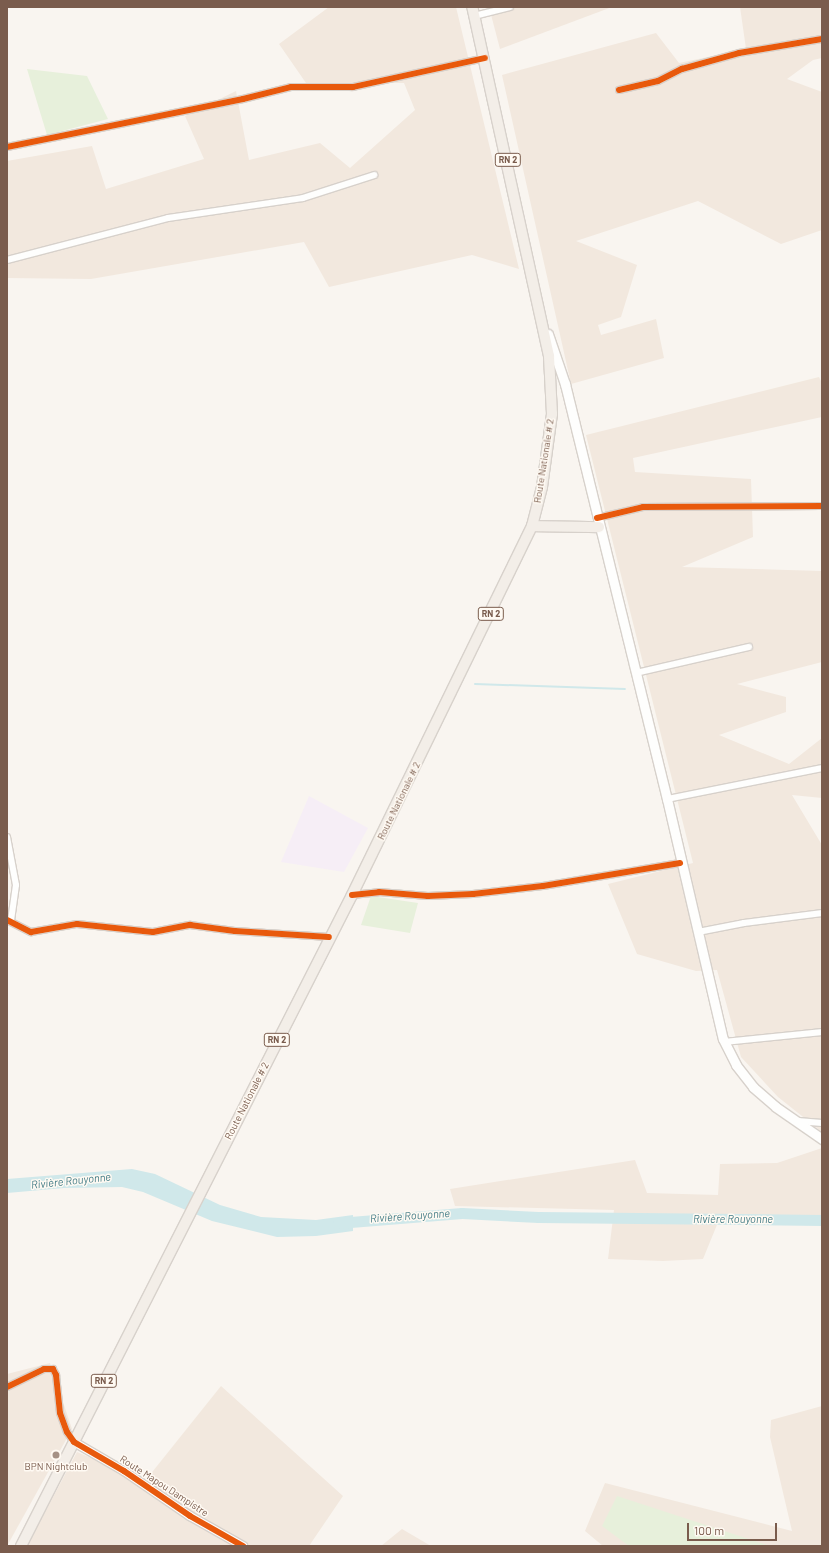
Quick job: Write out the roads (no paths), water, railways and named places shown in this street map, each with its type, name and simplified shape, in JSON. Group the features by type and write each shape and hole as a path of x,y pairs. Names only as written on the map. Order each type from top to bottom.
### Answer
{"main road":[{"name":"Route Nationale # 2","path":"21,1546 180,1236 187,1217 352,895 532,526 542,487 552,414 548,356 541,314 485,58 473,12"},
{"path":"541,314 565,384 598,523 667,798 680,863 724,1042 736,1065 752,1087 776,1108 798,1121 822,1139"},
{"path":"532,526 598,523"}],"street":[{"path":"473,12 510,7"},
{"path":"619,90 658,81 682,69 739,53 822,39"},
{"path":"7,147 243,99 291,87 352,88 485,58"},
{"path":"7,260 168,218 303,198 374,175"},
{"path":"598,523 643,508 822,506"},
{"path":"636,673 749,647"},
{"path":"667,798 822,768"},
{"path":"7,837 16,885 9,920 31,932 77,924 153,932 190,925 235,931 329,938"},
{"path":"352,895 379,892 428,896 473,894 543,886 680,863"},
{"path":"698,932 744,923 822,913"},
{"path":"724,1042 822,1032"},
{"path":"798,1121 822,1122"},
{"path":"7,1387 44,1368 53,1369 56,1375 60,1413 67,1432 74,1442"},
{"name":"Route Mapou Dampistre","path":"74,1442 124,1471 190,1516 243,1546"}],"water":[{"path":"132,1169 155,1174 220,1205 261,1217 316,1220 353,1215 353,1231 316,1236 277,1237 212,1221 143,1192 122,1187 64,1188 7,1193 7,1179"}],"waterway":[{"path":"475,684 625,689"},
{"name":"Rivière Rouyonne","path":"338,1223 462,1213 538,1217 822,1220"}],"place":[{"name":"BPN Nightclub","path":"56,1455"}]}
